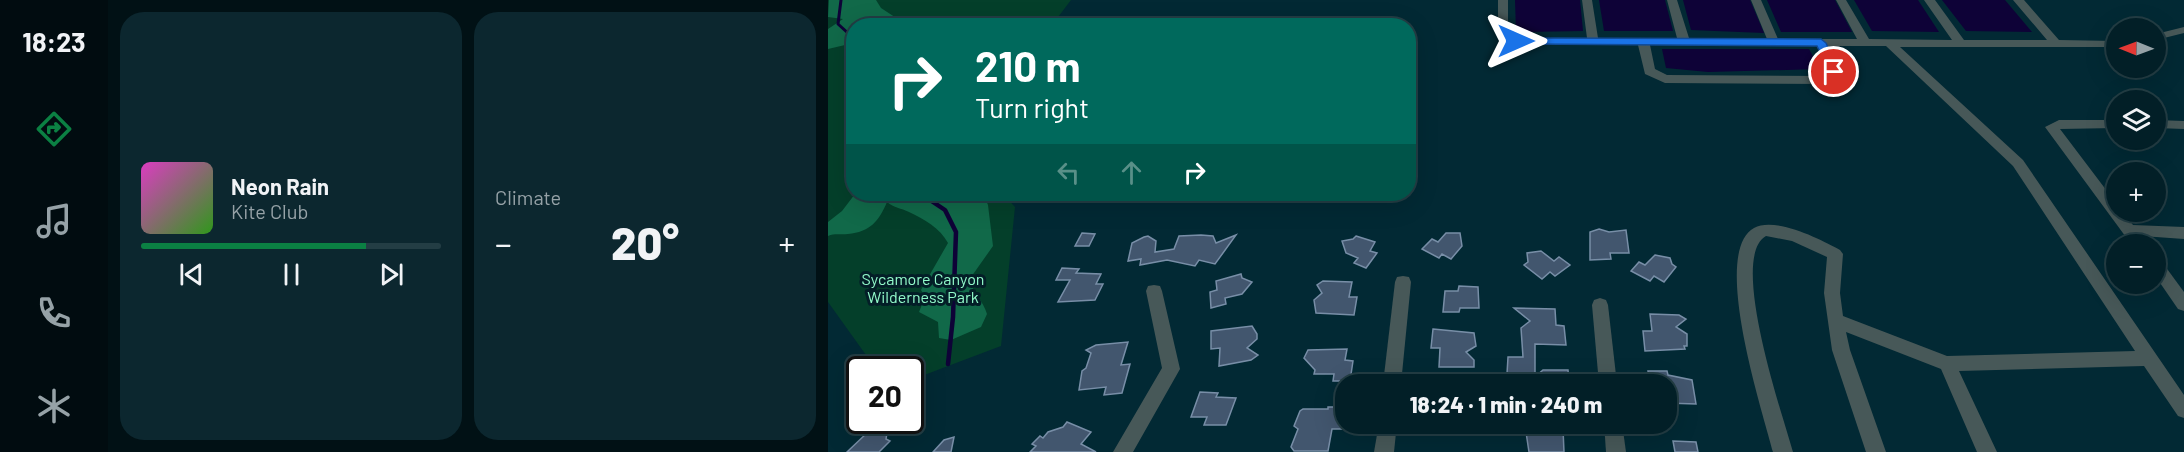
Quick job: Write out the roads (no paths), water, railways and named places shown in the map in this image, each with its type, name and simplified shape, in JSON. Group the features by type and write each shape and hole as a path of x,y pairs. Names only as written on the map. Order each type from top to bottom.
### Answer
{"street":[{"path":"1503,0 1503,36 1516,41 2106,44"},
{"path":"1587,0 1593,42"},
{"path":"1672,0 1684,42"},
{"path":"1756,0 1774,42"},
{"path":"1841,0 1865,43"},
{"path":"1929,0 1961,44"},
{"path":"2018,0 2056,44"},
{"path":"2166,34 2184,30"},
{"path":"1643,42 1649,71 1665,79 1828,80 1834,72 1821,43"},
{"path":"1889,43 2019,163 2184,410"},
{"path":"2106,124 2059,124 2052,127 2131,234"},
{"path":"2166,124 2184,124"},
{"path":"1783,452 1749,322 1743,280 1745,252 1751,238 1759,231 1772,229 1817,244 1835,254 1833,292 1841,350 1875,452"},
{"path":"2128,230 2184,233"},
{"path":"2166,280 2184,304"},
{"path":"1393,374 1403,282"},
{"path":"1123,452 1171,369 1154,291"},
{"path":"1600,305 1607,374"},
{"path":"1836,320 1947,364 2150,358"},
{"path":"1947,364 1987,452"},
{"path":"1384,452 1386,434"},
{"path":"1614,434 1616,452"}],"waterway":[{"path":"841,0 838,24 846,31"},
{"path":"932,201 945,210 956,232 953,317 948,364"}],"park label":[{"name":"Sycamore Canyon Wilderness Park","path":"923,288"}]}
